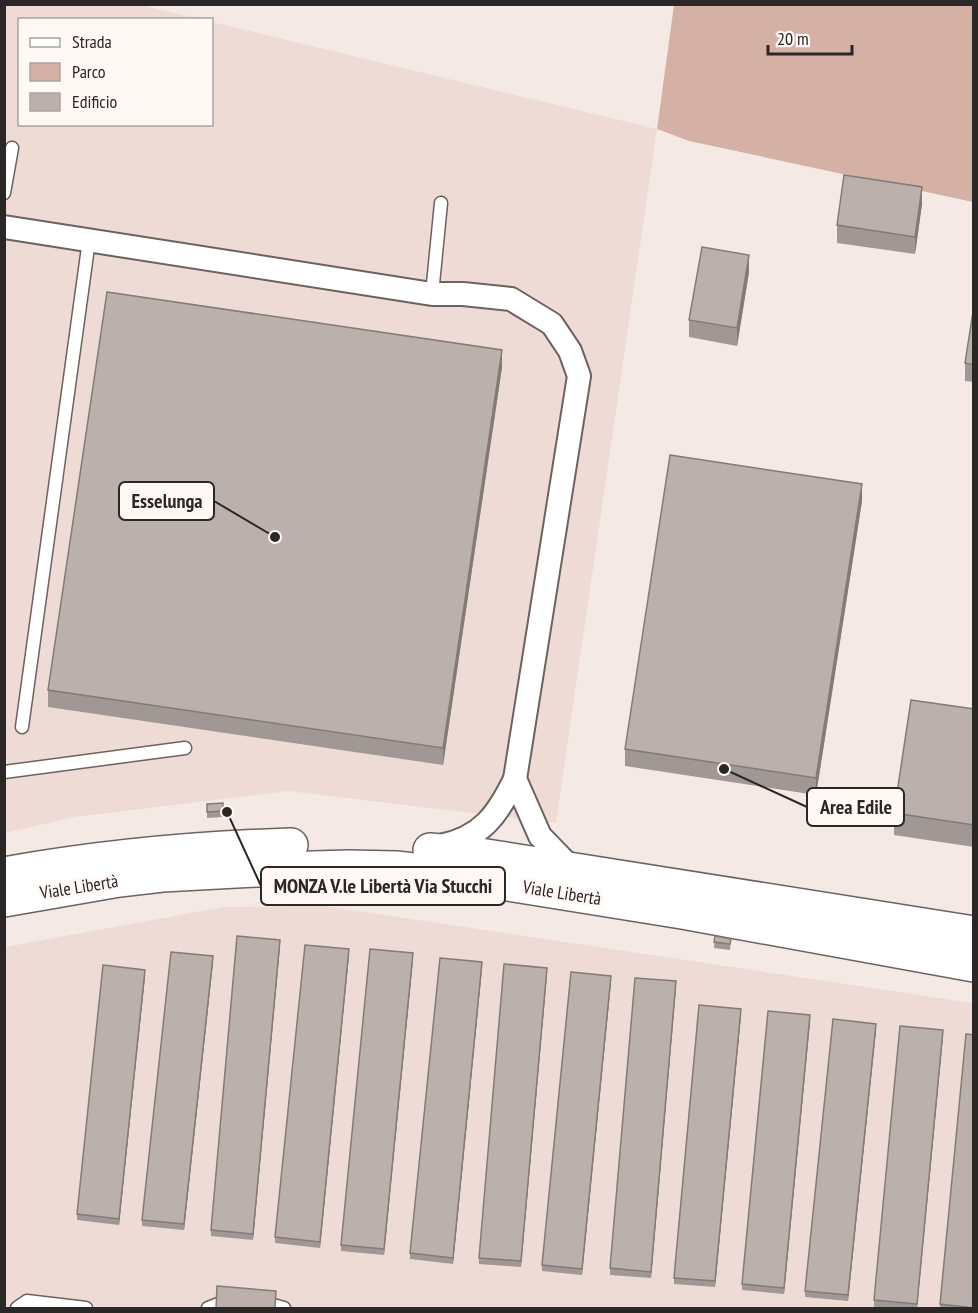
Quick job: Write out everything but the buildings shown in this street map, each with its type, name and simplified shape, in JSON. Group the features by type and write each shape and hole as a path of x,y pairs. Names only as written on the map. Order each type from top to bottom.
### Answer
{"main road":[{"name":"Viale Libertà","path":"4,874 107,858 226,848 348,845 424,849 480,855 974,933"},
{"name":"Viale Libertà","path":"4,900 118,880 162,875 277,869 396,868 671,910 974,965"}],"street":[{"path":"4,226 432,294 463,294 511,299 552,324 570,351 579,376 515,779 494,817 474,834 445,845 424,849"},
{"path":"515,779 540,836 573,871"}],"lane":[{"path":"4,193 12,148"},
{"path":"432,294 441,203"},
{"path":"22,727 89,240"},
{"path":"4,772 185,748"},
{"path":"17,1308 27,1301 86,1308"},
{"path":"208,1308 218,1304 273,1305 284,1308"}],"shaded area":[{"path":"4,5 139,5 197,18 18,18 18,126 213,126 213,22 657,129 556,823 288,791 75,817 5,833"},
{"path":"324,906 973,1003 973,1308 5,1308 5,947 224,907"}],"green space":[{"path":"674,5 973,5 973,202 689,141 657,129"}],"place":[{"name":"Esselunga","path":"275,537"},
{"name":"Area Edile","path":"724,769"},
{"name":"MONZA V.le Libertà Via Stucchi","path":"227,812"}]}
